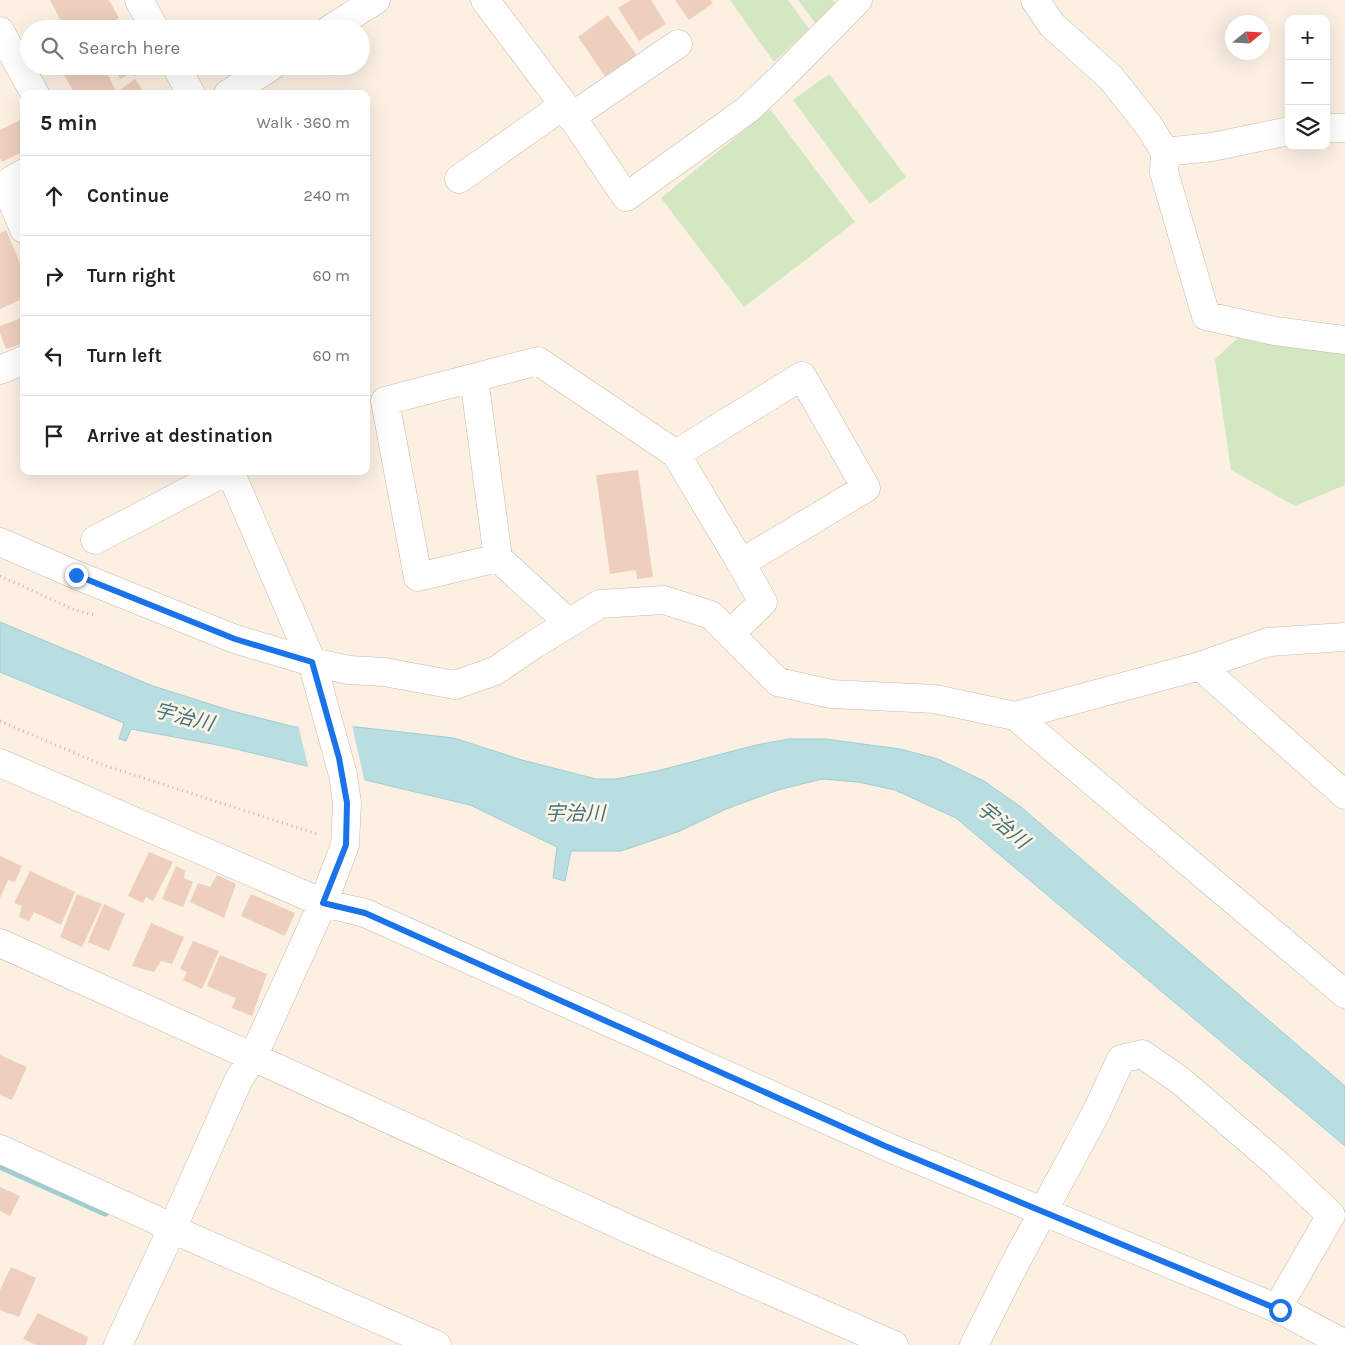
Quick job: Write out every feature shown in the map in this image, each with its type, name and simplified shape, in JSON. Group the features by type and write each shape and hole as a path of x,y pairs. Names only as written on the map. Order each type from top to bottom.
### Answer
{"street":[{"path":"139,0 150,20"},
{"path":"344,20 376,0"},
{"path":"485,0 568,111 626,197 747,110 858,0"},
{"path":"1035,0 1052,25 1111,78 1149,126 1165,152 1164,172 1206,316 1276,331 1345,340"},
{"path":"0,31 20,67"},
{"path":"459,179 678,44"},
{"path":"24,75 33,90"},
{"path":"181,75 189,90"},
{"path":"234,90 258,75"},
{"path":"1330,128 1345,128"},
{"path":"1165,152 1212,147 1285,132"},
{"path":"498,558 418,577 385,401 538,361 676,454 763,602 730,634"},
{"path":"0,370 20,362"},
{"path":"676,454 802,376 866,488 741,563"},
{"path":"474,378 498,558 569,623"},
{"path":"95,540 221,475"},
{"path":"118,1345 238,1081 254,1057 323,903 346,840 347,803 343,775 315,674 231,475"},
{"path":"0,542 315,674 349,670 384,672 455,685 495,671 600,604 664,600 710,616 778,682 831,694 935,699 1015,716 1200,666 1268,642 1345,637"},
{"path":"1200,666 1345,795"},
{"path":"1015,716 1345,994"},
{"path":"0,763 323,903 365,913 885,1146 1280,1310 1345,1344"},
{"path":"0,943 633,1231 894,1345"},
{"path":"974,1345 1011,1271 1097,1111 1122,1059 1142,1054 1182,1081 1277,1164 1330,1215 1282,1300 1280,1310"},
{"path":"0,1150 154,1219 172,1229 437,1345"}],"path":[{"path":"0,721 100,764 318,834 346,840"}],"green space":[{"path":"730,0 788,0 809,29 774,62"},
{"path":"798,0 833,0 836,3 815,23"},
{"path":"829,74 906,177 870,204 793,100"},
{"path":"770,109 855,222 744,307 661,198"},
{"path":"1240,336 1345,345 1345,485 1295,506 1231,470 1215,359"}],"water":[{"name":"宇治川","path":"0,622 153,686 232,711 295,727 357,727 454,738 522,760 596,779 616,779 657,771 756,745 789,739 825,739 900,749 938,759 984,781 1021,807 1345,1086 1345,1146 956,818 895,790 858,782 822,779 778,790 726,809 680,831 621,851 571,851 565,881 553,878 557,847 470,805 223,746 131,729 126,741 119,739 124,723 0,672"}],"pier":[{"path":"298,725 352,725 365,783 309,770"}],"building":[{"path":"50,0 109,0 119,18 116,20 60,20"},
{"path":"631,0 651,0 666,24 639,41 618,8"},
{"path":"675,0 710,0 713,3 689,20"},
{"path":"608,15 638,57 607,79 578,37"},
{"path":"64,75 108,75 115,90 73,90"},
{"path":"118,75 128,75 120,79"},
{"path":"135,79 142,90 120,90"},
{"path":"20,120 20,153 2,162 0,158 0,130"},
{"path":"6,230 20,263 20,300 0,309 0,233"},
{"path":"20,318 20,344 6,349 0,333 0,326"},
{"path":"638,470 653,577 637,579 636,570 610,574 596,475"},
{"path":"149,852 173,862 153,901 146,897 143,903 128,896"},
{"path":"0,856 22,866 15,882 8,880 0,898"},
{"path":"176,866 185,871 184,878 193,882 183,907 162,899"},
{"path":"30,871 75,892 61,925 34,912 29,921 19,917 22,906 14,903"},
{"path":"217,875 236,884 224,918 190,902 198,883 210,887"},
{"path":"77,894 102,904 82,947 60,937"},
{"path":"251,894 295,913 285,936 241,916"},
{"path":"104,904 125,914 109,951 88,942"},
{"path":"151,923 184,937 172,964 161,961 154,972 132,966"},
{"path":"193,941 219,951 202,989 183,980 187,972 180,969"},
{"path":"220,955 267,974 252,1016 232,1008 236,998 207,986"},
{"path":"0,1055 27,1067 12,1100 0,1095"},
{"path":"0,1187 20,1196 10,1216 0,1211"},
{"path":"11,1267 36,1278 19,1317 0,1310 0,1290"},
{"path":"38,1313 88,1337 86,1345 36,1345 23,1339"}],"waterway":[{"path":"0,1165 105,1212"}],"route":[{"path":"76,575 235,639 312,662 339,758 347,803 346,845 323,903 365,913 885,1146 1280,1310"}]}
